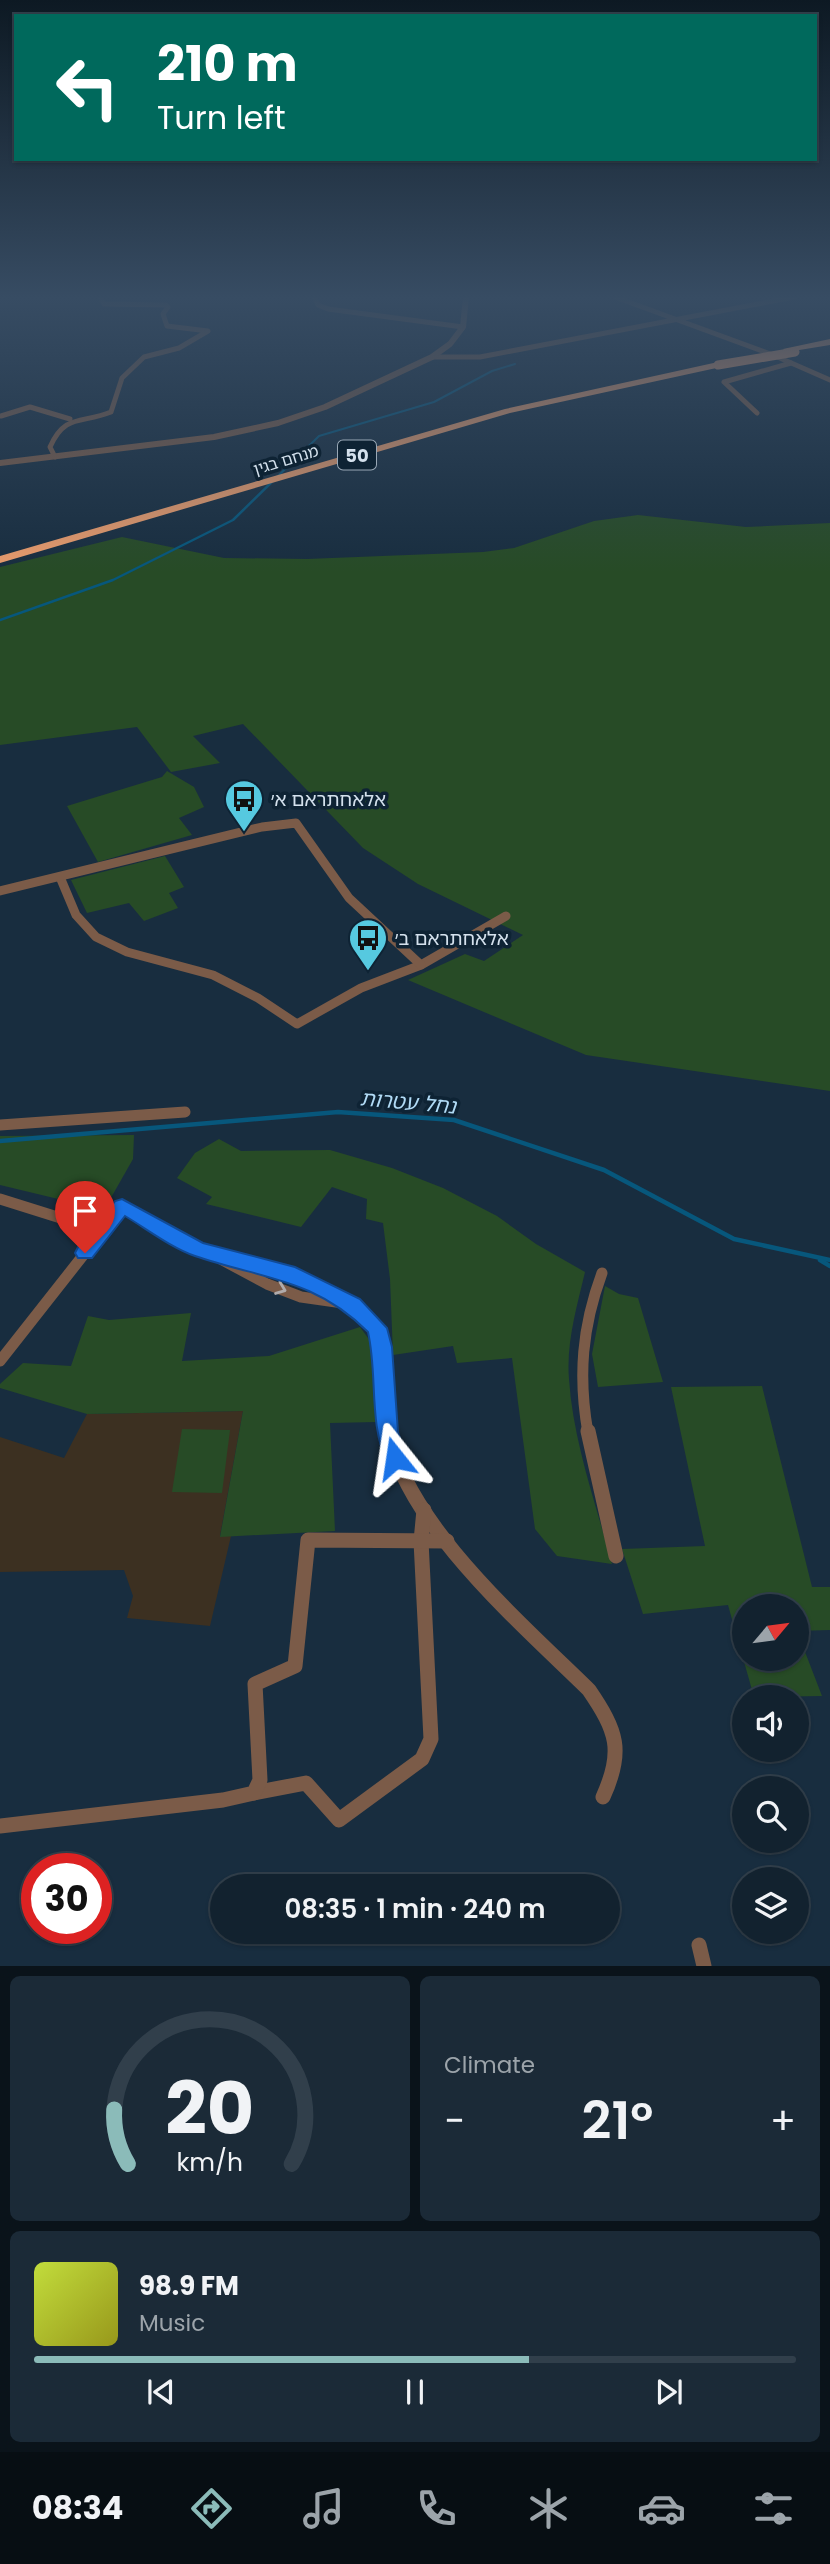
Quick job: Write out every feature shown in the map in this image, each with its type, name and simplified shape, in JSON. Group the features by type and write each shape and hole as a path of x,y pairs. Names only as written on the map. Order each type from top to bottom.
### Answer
{"highway":[{"name":"מנחם בגין","path":"0,551 499,406 587,389"},
{"name":"מנחם בגין","path":"0,560 508,411 606,389"}],"street":[{"path":"1,416 30,407 70,419 111,412 119,389"},
{"path":"0,463 214,436 278,423 325,407 364,389"},
{"path":"731,389 757,413"},
{"path":"55,457 50,447 55,434 70,419"},
{"path":"0,891 262,827 296,823 349,898 421,965"},
{"path":"60,877 82,926 96,937 139,955 167,960 214,976 253,995 285,1020 297,1024 361,988 421,965 506,916"},
{"path":"0,1125 185,1112"},
{"path":"0,1199 102,1231"},
{"path":"0,1361 122,1206 240,1272 301,1297 353,1305"},
{"path":"198,1249 288,1272 353,1305 377,1328 382,1347 387,1432 395,1458 424,1510 480,1581 589,1690 603,1709 614,1739 616,1767 603,1797"},
{"path":"602,1273 593,1296 581,1351 591,1442 616,1556"},
{"path":"0,1825 223,1800 306,1783 339,1820 422,1759 431,1739 421,1541 424,1510"},
{"path":"254,1793 260,1780 255,1684 295,1665 308,1540 447,1541"},
{"path":"699,1945 704,1965"}],"shaded area":[{"path":"243,1411 220,1536 231,1536 210,1626 127,1618 133,1596 124,1570 0,1572 0,1437 64,1458 87,1414"}],"green space":[{"path":"638,515 746,527 830,523 830,1091 586,1055 408,980 465,954 484,961 523,935 418,884 363,848 243,724 193,736 220,763 171,772 137,727 0,745 0,567 122,537 224,558 307,559 483,552 514,548 594,521"},
{"path":"167,771 194,787 204,807 179,818 192,835 98,862 67,806 162,777"},
{"path":"165,856 184,887 169,893 178,908 144,921 129,903 87,913 71,880"},
{"path":"134,1135 133,1159 104,1210 0,1185 0,1136"},
{"path":"219,1139 241,1151 330,1150 392,1168 443,1188 497,1216 536,1244 585,1272 568,1365 571,1402 580,1449 612,1564 557,1556 535,1529 512,1358 457,1363 453,1346 393,1355 390,1279 383,1223 366,1219 367,1199 332,1187 301,1227 206,1204 212,1197 177,1178 195,1153"},
{"path":"605,1286 619,1294 638,1298 663,1382 598,1387 592,1354"},
{"path":"191,1313 182,1361 269,1356 360,1327 371,1342 377,1422 330,1423 335,1531 220,1537 243,1411 87,1414 0,1388 0,1384 23,1363 71,1366 88,1316 109,1320"},
{"path":"762,1386 812,1587 830,1587 830,1630 809,1631 809,1594 732,1594 732,1619 728,1605 643,1614 622,1549 705,1546 671,1387"},
{"path":"182,1429 230,1430 222,1493 172,1492"},
{"path":"809,1662 822,1696 809,1696 809,1685 751,1685 747,1671 809,1671"}],"waterway":[{"path":"276,478 319,436 434,402 459,389"},
{"path":"0,620 113,580 233,520 278,476"},
{"name":"נחל עטרות","path":"0,1141 338,1112 454,1120 604,1170 734,1239 830,1260"},
{"name":"נחל עטרות","path":"820,1260 830,1266"}],"place":[{"name":"אלאחתראם א׳","path":"244,833"},
{"name":"אלאחתראם ב׳","path":"368,972"}],"route":[{"path":"85,1253 122,1206 198,1249 288,1272 353,1305 377,1328 382,1347 387,1432 395,1458"}]}
